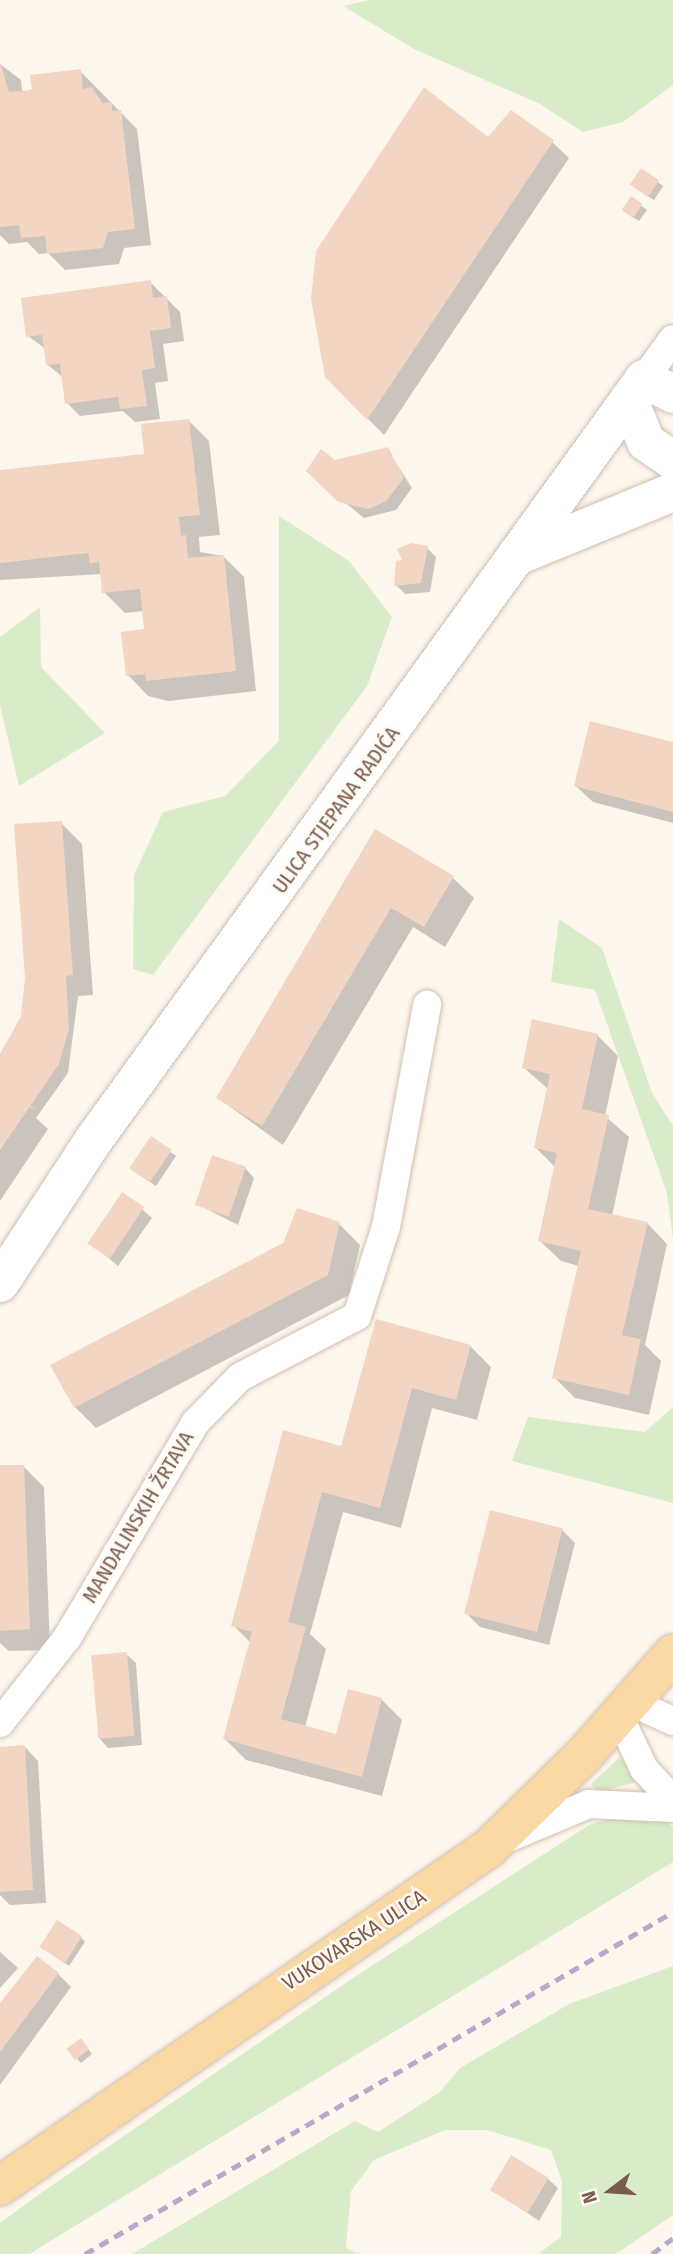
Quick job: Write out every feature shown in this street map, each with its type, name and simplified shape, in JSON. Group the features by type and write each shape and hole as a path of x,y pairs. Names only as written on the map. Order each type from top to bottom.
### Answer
{"main road":[{"path":"649,391 646,442 673,460"},
{"name":"ULICA STJEPANA RADIĆA","path":"0,1283 93,1141 520,555 649,391"},
{"path":"520,555 673,492"},
{"name":"VUKOVARSKA ULICA","path":"0,2186 489,1848 625,1709 673,1654"}],"street":[{"name":"ULICA STJEPANA RADIĆA","path":"649,391 673,339"},
{"name":"MANDALINSKIH ŽRTAVA","path":"0,1723 66,1638 195,1423 240,1377 357,1316 388,1214 427,1005"},
{"path":"625,1709 673,1721"},
{"path":"625,1709 645,1769 673,1800"},
{"path":"489,1848 589,1804 673,1808"}],"green space":[{"path":"369,0 673,0 673,85 623,122 583,132 540,104 414,49 343,6"},
{"path":"279,516 349,561 392,617 367,686 153,975 133,969 134,875 163,812 225,796 279,741"},
{"path":"40,607 41,667 105,733 19,786 0,705 0,637"},
{"path":"559,919 602,948 652,1093 673,1126 673,1238 667,1193 595,990 551,982"},
{"path":"673,1407 673,1503 512,1461 528,1417 645,1432"},
{"path":"620,1757 636,1782 598,1792 591,1784"},
{"path":"623,1814 662,1819 673,1828 673,1862 29,2254 0,2254 0,2223 41,2193 350,1980 589,1825"},
{"path":"673,1966 673,2215 616,2254 538,2254 561,2237 562,2182 551,2150 487,2130 445,2130 374,2160 351,2191 346,2248 358,2254 132,2254 355,2121 378,2132 440,2092 460,2068 569,2004"}],"building":[{"path":"0,62 9,92 32,90 30,75 81,69 83,89 92,87 102,103 112,102 112,111 121,110 135,229 108,232 103,248 47,254 45,236 21,238 19,225 0,227"},
{"path":"424,87 488,137 511,110 554,140 367,420 325,377 311,299 316,251"},
{"path":"641,168 659,180 648,197 630,185"},
{"path":"631,196 643,204 633,218 621,210"},
{"path":"151,280 153,298 167,296 171,328 150,331 155,368 142,370 147,406 120,409 118,397 65,404 60,364 46,365 42,335 26,337 21,298"},
{"path":"189,419 200,515 179,517 181,536 186,535 188,558 224,555 236,671 146,681 145,674 126,676 121,632 144,629 140,589 102,593 99,562 90,563 88,553 0,563 0,470 144,454 141,424"},
{"path":"388,447 404,478 386,501 369,509 338,502 306,471 321,449 335,460"},
{"path":"411,543 428,546 421,583 394,586 396,561 402,560 397,549"},
{"path":"590,721 673,742 673,812 574,786"},
{"path":"62,821 73,975 66,976 69,1029 59,1064 0,1150 0,1055 21,1016 25,978 14,824"},
{"path":"375,829 454,876 424,927 391,908 262,1126 216,1098"},
{"path":"532,1019 598,1034 582,1109 609,1115 588,1209 648,1222 622,1335 641,1339 629,1395 552,1378 581,1251 538,1241 557,1153 534,1148 550,1074 522,1068"},
{"path":"151,1136 172,1150 150,1182 129,1168"},
{"path":"212,1155 246,1167 229,1217 195,1205"},
{"path":"122,1192 144,1207 110,1258 87,1243"},
{"path":"297,1208 340,1222 328,1275 74,1408 50,1365 283,1243"},
{"path":"376,1319 471,1345 456,1400 412,1388 380,1508 322,1492 288,1622 306,1627 281,1719 336,1734 348,1689 382,1698 362,1777 223,1739 252,1632 231,1626 283,1430 341,1446"},
{"path":"0,1465 24,1465 30,1629 0,1631"},
{"path":"490,1510 563,1528 537,1632 464,1614"},
{"path":"127,1652 134,1736 98,1739 91,1655"},
{"path":"25,1745 33,1890 0,1892 0,1747"},
{"path":"57,1920 82,1936 65,1963 40,1947"},
{"path":"37,1956 59,1973 0,2052 0,2003"},
{"path":"81,2038 89,2049 75,2060 66,2049"},
{"path":"511,2155 549,2178 528,2213 490,2190"}],"railway":[{"path":"85,2254 673,1912"},
{"path":"652,2254 673,2238"}]}
